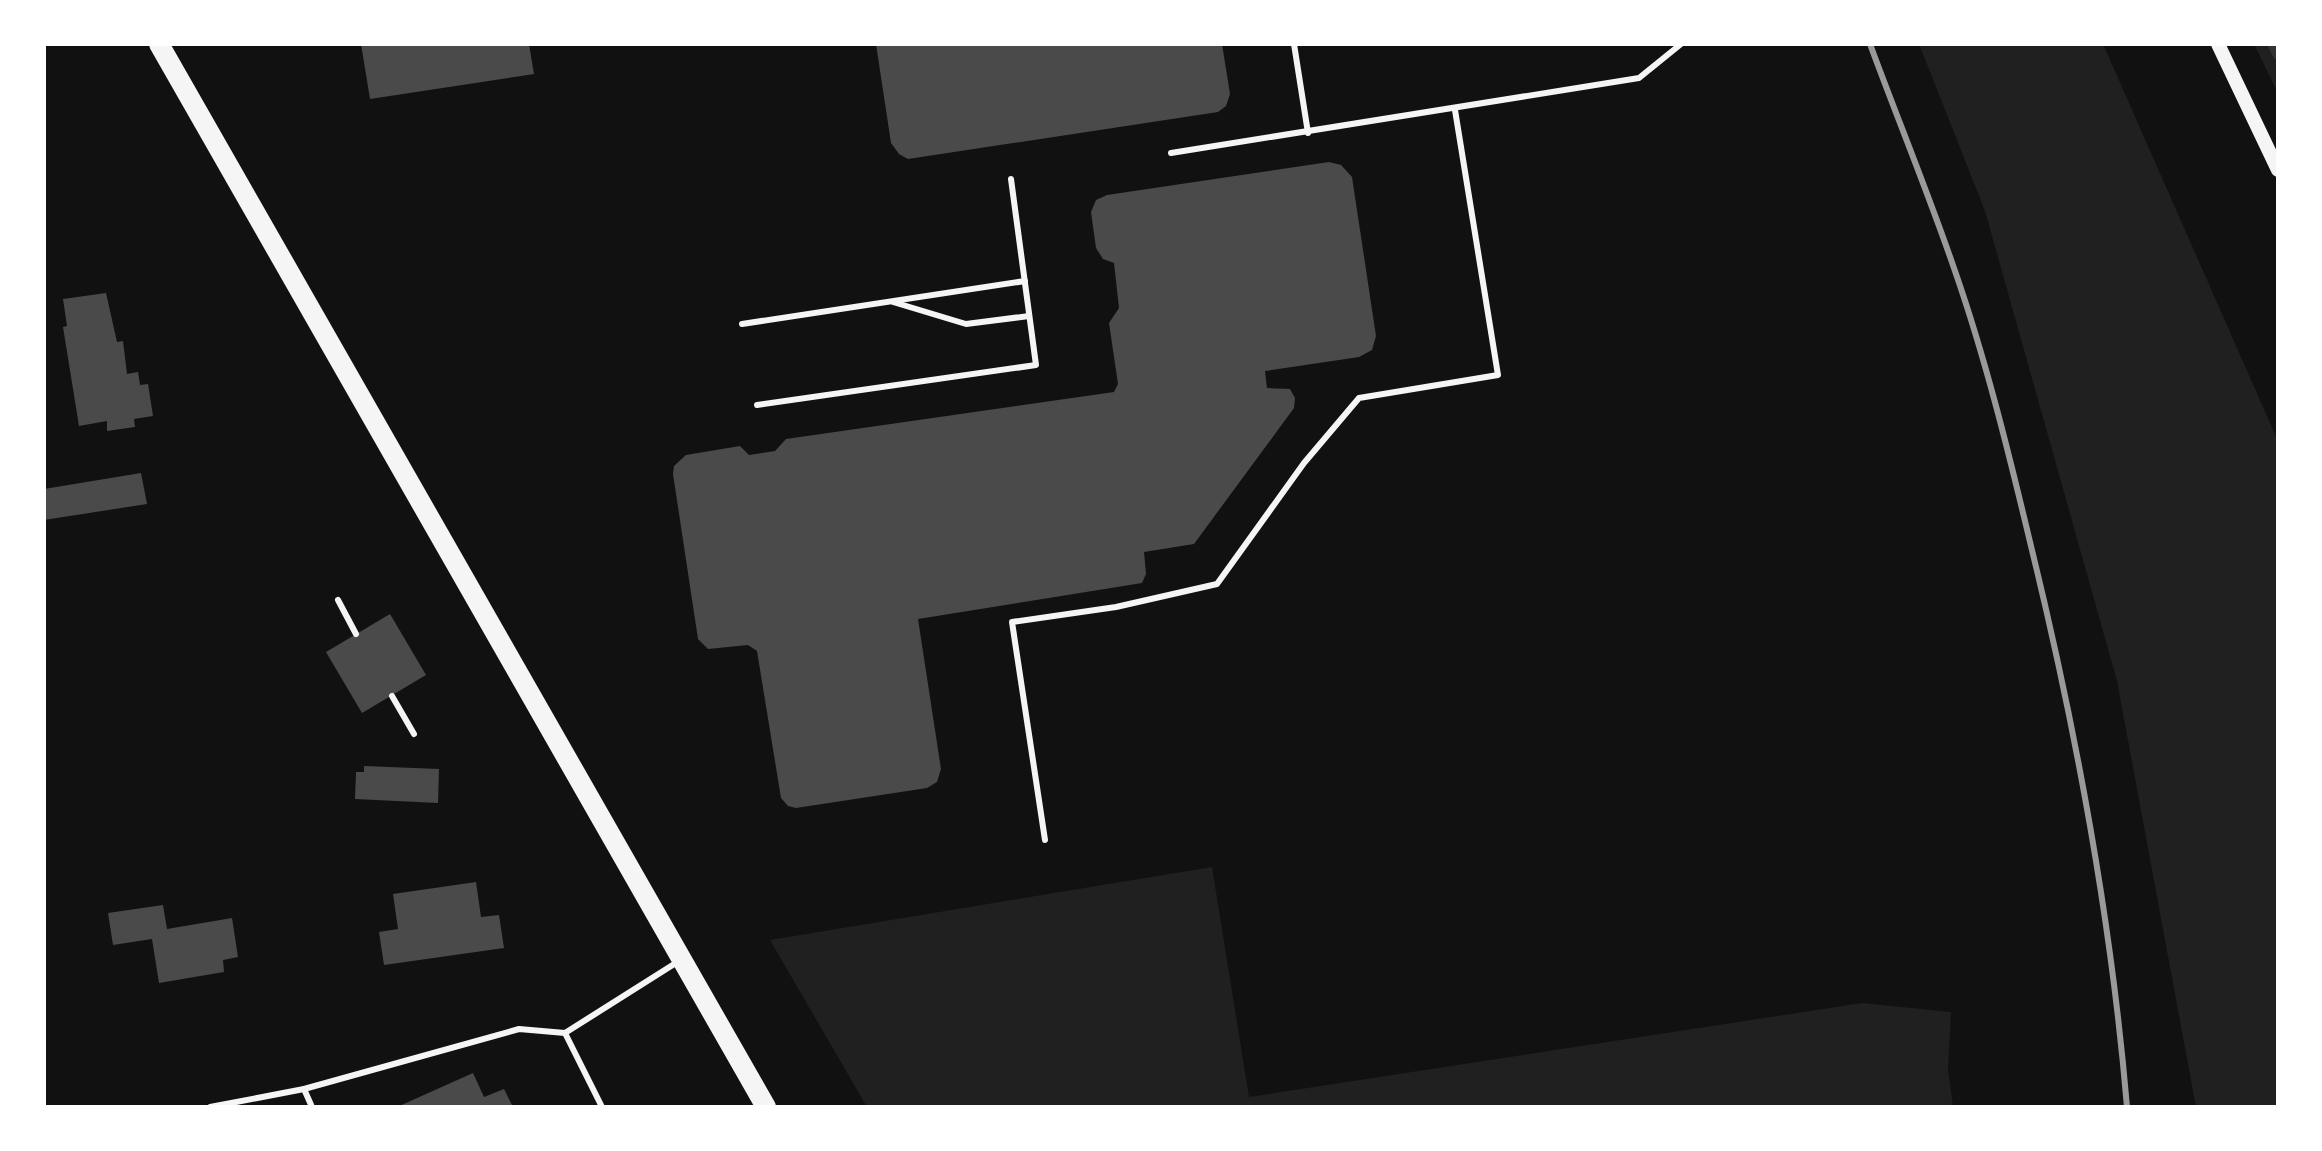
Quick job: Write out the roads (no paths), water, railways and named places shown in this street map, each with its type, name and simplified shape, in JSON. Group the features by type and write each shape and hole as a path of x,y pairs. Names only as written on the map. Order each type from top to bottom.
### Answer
{"main road":[{"path":"159,44 766,1107"}],"street":[{"path":"2218,44 2278,170"}],"lane":[{"path":"1294,44 1308,133"},
{"path":"1171,153 1455,110 1639,78 1681,44"},
{"path":"1045,840 1012,622 1116,607 1217,584 1304,463 1359,398 1498,375 1455,110"},
{"path":"757,405 1036,365 1011,179"},
{"path":"742,324 1025,281"},
{"path":"889,301 966,324 1029,316"},
{"path":"338,600 356,634"},
{"path":"392,696 414,734"},
{"path":"210,1107 304,1089 519,1029 565,1033 682,959"},
{"path":"565,1033 602,1107"},
{"path":"304,1089 312,1107"}],"waterway":[{"path":"2273,44 2278,54"}],"railway":[{"path":"1870,44 1966,305 2023,511 2063,685 2090,824 2112,965 2127,1107"}]}
